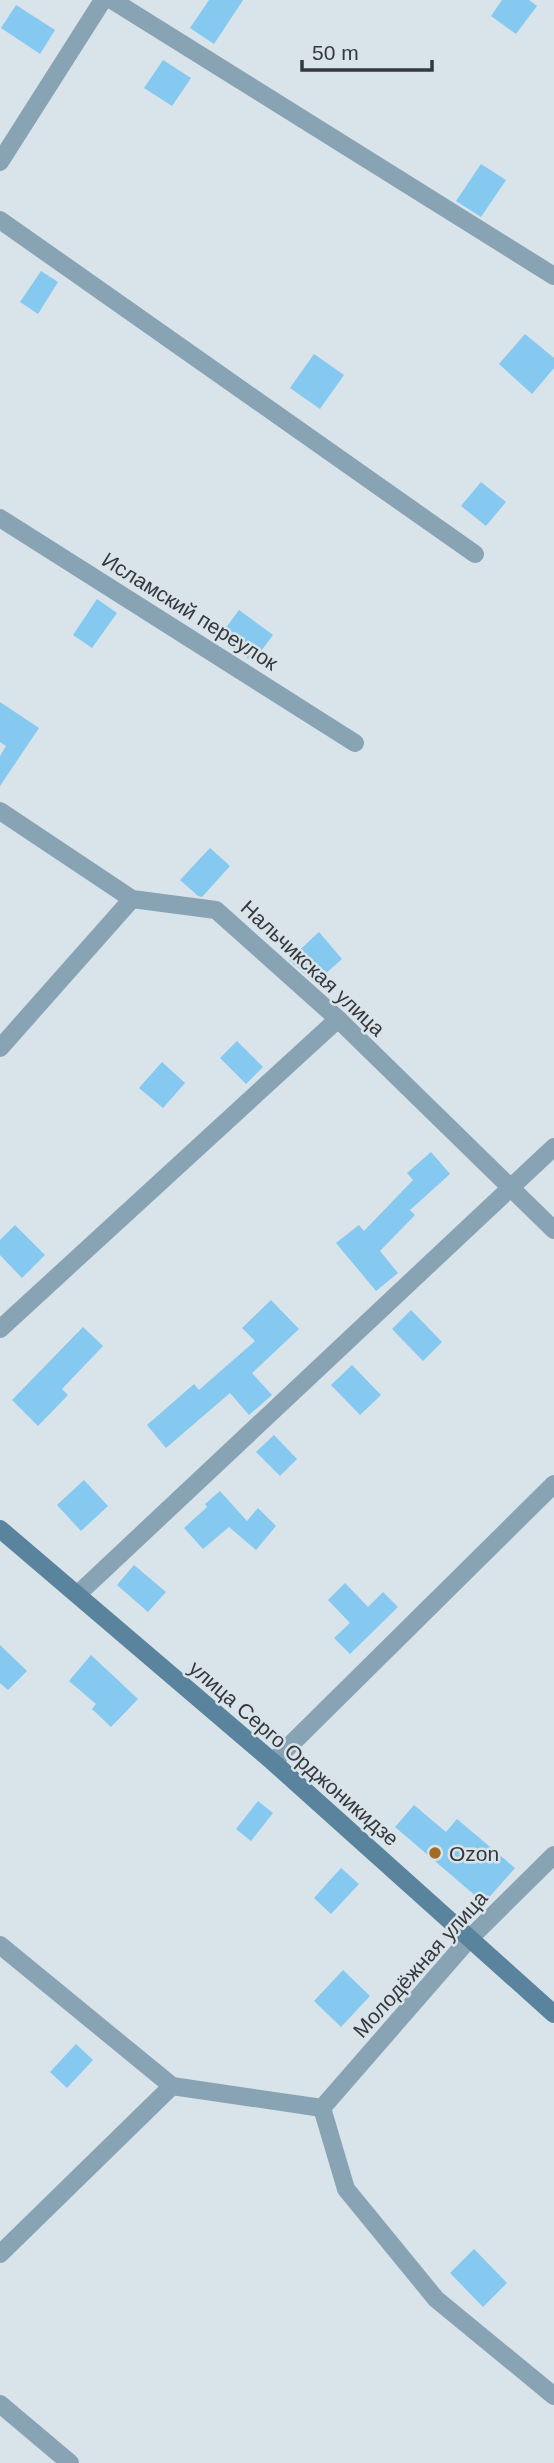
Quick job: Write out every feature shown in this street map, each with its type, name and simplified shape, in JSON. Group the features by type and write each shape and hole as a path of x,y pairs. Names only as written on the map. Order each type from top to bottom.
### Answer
{"street":[{"path":"0,162 103,0"},
{"path":"112,0 554,276"},
{"path":"0,220 475,554"},
{"name":"Исламский переулок","path":"0,518 355,743"},
{"name":"Нальчикская улица","path":"0,811 132,900 216,910 338,1019 554,1230"},
{"path":"0,1048 132,900"},
{"path":"0,1329 338,1019"},
{"path":"78,1594 554,1147"},
{"path":"273,1762 554,1484"},
{"name":"улица Серго Орджоникидзе","path":"0,1529 273,1762 554,2014"},
{"name":"Молодёжная улица","path":"323,2108 469,1939 554,1854"},
{"path":"0,1945 172,2086 323,2108 346,2189 436,2299 554,2396"},
{"path":"0,2254 172,2086"},
{"path":"0,2404 70,2463"}],"building":[{"path":"209,0 243,0 214,44 190,28"},
{"path":"502,0 529,0 537,6 516,34 491,16"},
{"path":"16,5 55,30 40,54 1,28"},
{"path":"163,60 191,78 172,106 144,88"},
{"path":"481,164 506,180 481,217 456,201"},
{"path":"41,271 58,282 38,314 20,302"},
{"path":"525,334 554,358 554,368 532,394 499,364"},
{"path":"314,354 344,375 320,409 290,388"},
{"path":"481,482 506,502 486,526 461,506"},
{"path":"97,599 117,613 92,648 73,635"},
{"path":"239,610 273,635 253,662 219,637"},
{"path":"0,702 39,728 0,786 0,756 6,746 0,742"},
{"path":"210,848 230,866 202,897 180,880"},
{"path":"319,932 342,959 315,983 289,960"},
{"path":"237,1041 263,1067 246,1084 220,1058"},
{"path":"162,1062 185,1083 163,1108 139,1088"},
{"path":"431,1152 450,1174 410,1210 415,1215 380,1251 398,1273 376,1291 336,1243 359,1225 364,1231 413,1180 407,1173"},
{"path":"15,1225 45,1255 22,1278 0,1255 0,1240"},
{"path":"271,1300 299,1329 252,1373 272,1395 249,1415 230,1393 166,1448 147,1425 194,1384 199,1390 255,1341 242,1328"},
{"path":"411,1310 442,1342 423,1361 392,1329"},
{"path":"83,1327 103,1346 62,1389 68,1395 38,1426 12,1400"},
{"path":"352,1365 381,1395 360,1415 331,1385"},
{"path":"274,1435 297,1459 280,1476 256,1452"},
{"path":"84,1480 108,1506 81,1531 57,1505"},
{"path":"220,1491 247,1521 258,1508 276,1526 256,1550 229,1527 203,1549 184,1528"},
{"path":"134,1565 166,1592 148,1612 117,1585"},
{"path":"345,1583 368,1607 383,1592 398,1607 350,1654 334,1638 350,1623 328,1600"},
{"path":"0,1645 27,1671 8,1690 0,1683"},
{"path":"91,1655 138,1699 111,1727 92,1709 96,1704 69,1681"},
{"path":"258,1801 273,1813 251,1841 236,1829"},
{"path":"414,1805 446,1832 457,1819 515,1868 484,1903 395,1827"},
{"path":"341,1868 359,1884 331,1914 314,1898"},
{"path":"343,1970 370,1996 341,2027 314,2001"},
{"path":"76,2044 93,2060 67,2088 50,2072"},
{"path":"474,2249 507,2283 483,2307 450,2273"}],"place":[{"name":"Ozon","path":"435,1853"}]}
